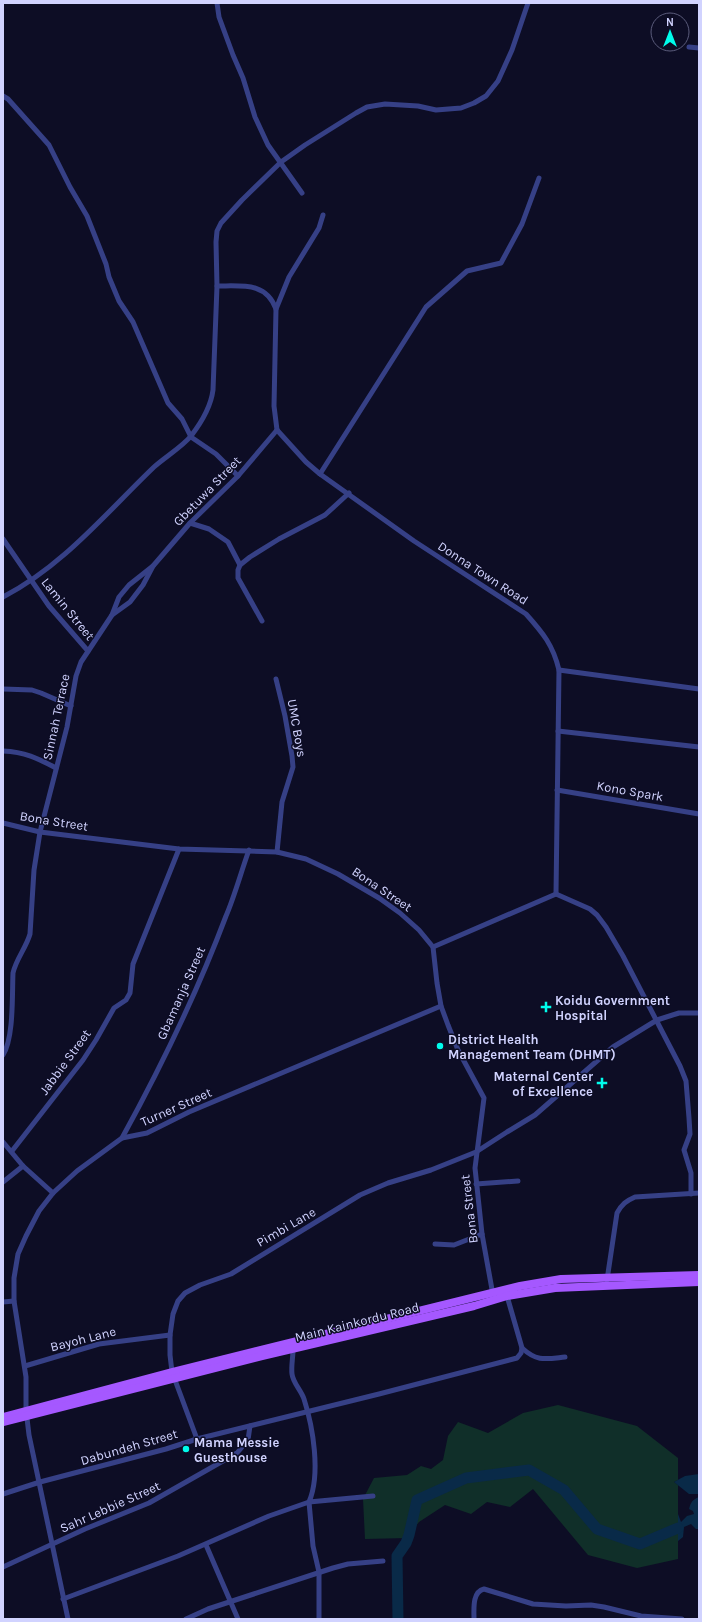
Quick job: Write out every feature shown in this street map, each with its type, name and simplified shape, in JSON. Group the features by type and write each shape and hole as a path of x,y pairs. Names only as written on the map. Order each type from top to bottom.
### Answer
{"main road":[{"path":"494,1296 547,1280 608,1281 668,1279 699,1275"},
{"path":"668,1279 699,1282"},
{"name":"Main Kainkordu Road","path":"173,1375 293,1350 344,1333 473,1297 508,1296 608,1281"},
{"name":"Main Kainkordu Road","path":"3,1417 26,1414 287,1343 344,1333 494,1296"},
{"path":"3,1422 26,1414"}],"street":[{"path":"217,3 219,17 268,145 302,193"},
{"path":"3,597 31,581 58,560 117,506 155,466 191,437 210,405 212,398 217,286 216,242 217,232 221,223 281,162 340,122 367,107 385,104 418,106 436,110 454,109 474,103 486,96 498,81 512,50 528,3"},
{"path":"3,96 8,99 49,145 70,187 87,216 106,264 108,277 119,302 133,322 168,403 182,419 191,437 216,454 238,476"},
{"path":"320,474 426,307 468,271 501,263 522,224 539,178"},
{"path":"277,430 274,406 276,309 289,277 319,228 324,215"},
{"path":"217,286 238,286 259,289 266,292 272,299 276,309"},
{"name":"Donna Town Road","path":"277,430 306,462 320,474 349,493 414,541 526,614 555,652 559,670 556,894"},
{"name":"Gbetuwa Street","path":"153,566 190,523 238,476 277,430"},
{"path":"262,621 238,578 238,570 240,565 250,557 280,539 325,515 349,493"},
{"path":"190,523 209,529 228,542 240,565"},
{"name":"Lamin Street","path":"3,539 31,581 61,621 88,651"},
{"name":"Sinnah Terrace","path":"112,616 130,602 143,585 153,566"},
{"name":"Sinnah Terrace","path":"3,1055 10,1032 14,968 27,944 30,934 34,870 40,832 67,727 76,676 81,662 112,616 122,592 153,566"},
{"path":"559,670 699,689"},
{"name":"UMC Boys","path":"276,679 285,716 292,756 292,767 282,802 276,852"},
{"path":"3,689 32,690 70,706"},
{"path":"558,731 699,747"},
{"path":"3,751 15,751 28,754 56,768"},
{"name":"Kono Spark","path":"557,790 699,814"},
{"name":"Bona Street","path":"3,824 40,832 179,849 276,852 306,859 338,874 379,898 400,913 419,930 433,947 437,982 442,1006 458,1050 484,1098 476,1152 476,1184 482,1234 494,1296"},
{"name":"Jabbie Street","path":"12,1151 83,1060 114,1008 128,997 133,964 179,849"},
{"name":"Gbamanja Street","path":"122,1138 161,1065 197,986 226,916 249,850"},
{"path":"433,947 556,894 590,909 597,915 623,956 657,1020 686,1081 690,1134 684,1150 691,1173 691,1194"},
{"name":"Turner Street","path":"68,1619 62,1599 26,1414 25,1366 14,1301 14,1278 18,1254 39,1211 53,1192 77,1171 122,1138 147,1133 189,1112 442,1006"},
{"name":"Pimbi Lane","path":"197,1439 173,1375 170,1335 173,1314 178,1301 185,1293 200,1285 231,1274 360,1195 388,1183 431,1170 476,1152 535,1115 613,1047 657,1020 679,1014 699,1012"},
{"path":"3,1142 23,1166 53,1192"},
{"path":"3,1182 23,1166"},
{"path":"476,1184 518,1181"},
{"path":"608,1281 617,1214 626,1201 635,1197 699,1194"},
{"path":"435,1244 454,1246 482,1234"},
{"path":"508,1296 522,1348 530,1356 538,1358 565,1357"},
{"path":"3,1302 14,1301"},
{"name":"Bayoh Lane","path":"25,1366 99,1344 170,1335"},
{"name":"Dabundeh Street","path":"3,1494 40,1482 166,1449 197,1439 517,1358 521,1353 522,1348"},
{"path":"293,1350 292,1376 304,1397 314,1445 314,1481 309,1502 313,1546 319,1572 319,1619"},
{"name":"Sahr Lebbie Street","path":"3,1567 85,1529 149,1503 237,1453 248,1440 250,1426"},
{"path":"62,1599 206,1545 269,1516 309,1502 373,1496"},
{"path":"206,1545 238,1619"},
{"path":"186,1619 230,1601 319,1572 348,1564 383,1561"},
{"path":"474,1619 476,1594 480,1590 484,1589 534,1604 566,1606 591,1605 641,1616 682,1619"}],"green space":[{"path":"558,1405 637,1426 678,1458 678,1480 674,1482 678,1485 678,1559 637,1568 588,1555 533,1489 510,1507 487,1502 471,1514 445,1505 419,1522 407,1538 365,1539 363,1499 374,1478 407,1475 421,1466 431,1469 443,1460 448,1436 458,1422 488,1433 523,1413"}],"water":[{"path":"699,1474 699,1494 689,1494 674,1482 685,1476"},
{"path":"699,1497 699,1529 696,1529 691,1524 684,1527 683,1537 678,1541 678,1514 681,1522 687,1516 694,1514 693,1511 689,1509 690,1505"}],"waterway":[{"path":"398,1619 397,1556 406,1543 409,1535 417,1500 466,1478 529,1470 564,1490 597,1529 640,1544 678,1528"}],"place":[{"name":"Koidu Government Hospital","path":"546,1007"},
{"name":"District Health Management Team (DHMT)","path":"440,1046"},
{"name":"Maternal Center of Excellence","path":"602,1083"},
{"name":"Mama Messie Guesthouse","path":"186,1449"}]}
